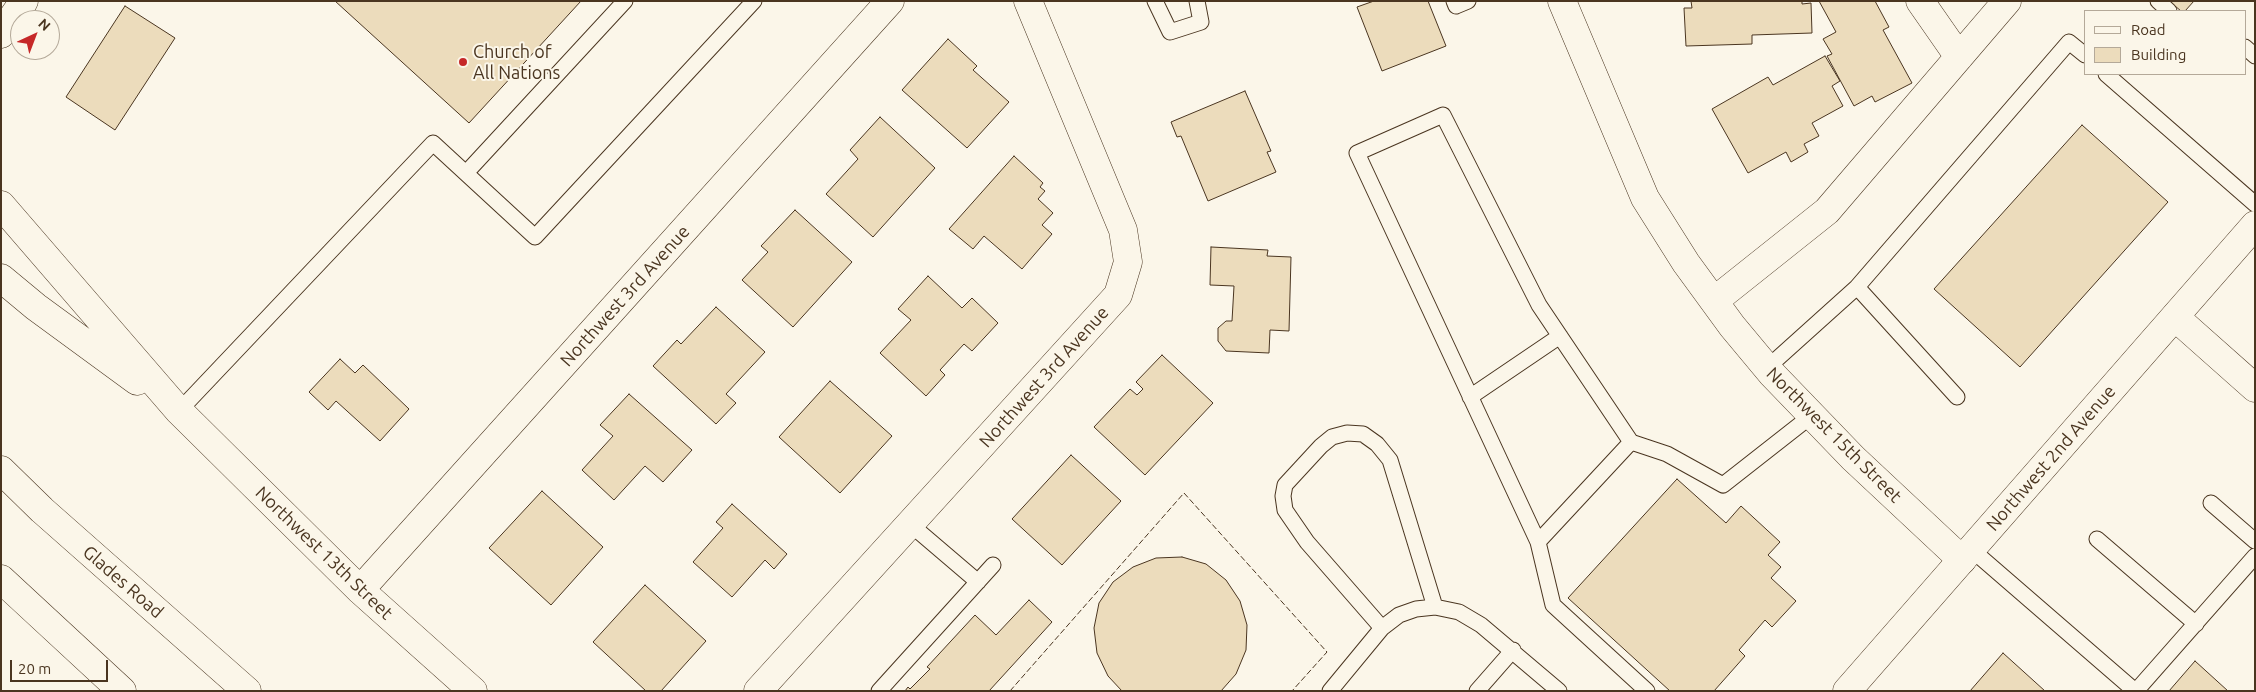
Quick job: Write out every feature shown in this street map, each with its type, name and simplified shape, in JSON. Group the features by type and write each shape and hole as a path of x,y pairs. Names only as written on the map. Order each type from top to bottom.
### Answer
{"street":[{"path":"1,34 24,1"},
{"name":"Northwest 3rd Avenue","path":"360,590 890,1"},
{"name":"Northwest 3rd Avenue","path":"758,691 1118,295 1128,262 1123,230 1028,1"},
{"name":"Northwest 15th Street","path":"1562,1 1645,198 1686,263 1767,368 1811,416 1967,555"},
{"path":"1920,1 1959,57"},
{"path":"1714,301 1827,211 2007,1"},
{"name":"Northwest 13th Street","path":"1,206 179,411 360,590 473,691"},
{"name":"Northwest 2nd Avenue","path":"1847,691 2175,317 2252,236"},
{"name":"Northwest 13th Street","path":"1,278 36,307 179,411"},
{"path":"2175,317 2255,388"},
{"name":"Glades Road","path":"1,470 42,510 247,691"},
{"path":"1,579 122,691"}],"lane":[{"path":"466,173 625,1"},
{"path":"1155,1 1170,32 1200,22 1197,1"},
{"path":"1454,1 1456,6 1468,1"},
{"path":"2158,1 2168,10"},
{"path":"179,411 433,142 535,237 745,4"},
{"path":"1767,368 1857,288 2069,42 2084,54"},
{"path":"2107,75 2255,204"},
{"path":"1647,691 1553,605 1538,542 1356,153 1442,115 1539,305 1631,442 1667,454 1724,485 1811,416"},
{"path":"1857,288 1957,397"},
{"path":"1470,397 1560,336"},
{"path":"1382,628 1307,542 1285,510 1283,496 1285,485 1321,446 1332,437 1347,433 1363,434 1377,444 1390,460 1435,607"},
{"path":"1538,542 1631,442"},
{"path":"2211,503 2255,541"},
{"path":"910,524 978,582"},
{"path":"2097,539 2196,624"},
{"path":"1967,555 2136,691 2255,556"},
{"path":"879,691 993,565"},
{"path":"1330,691 1382,628 1399,615 1416,609 1435,607 1459,612 1474,620 1513,650 1559,691"},
{"path":"1477,691 1513,650"}],"building":[{"name":"Church of All Nations","path":"335,1 581,1 469,123"},
{"path":"1374,1 1428,1 1446,46 1382,71 1357,7"},
{"path":"1691,1 1802,1 1802,4 1811,3 1812,33 1752,35 1752,44 1686,46 1684,8 1692,8"},
{"path":"1819,1 1875,1 1889,27 1883,30 1912,83 1875,102 1872,96 1854,106 1827,56 1832,54 1823,39 1836,32"},
{"path":"2169,1 2194,1 2186,10 2180,10"},
{"path":"125,6 175,38 115,130 66,97"},
{"path":"948,39 977,66 973,70 1009,102 967,148 902,90"},
{"path":"1825,56 1840,81 1832,86 1843,106 1812,123 1819,136 1804,144 1808,152 1791,162 1786,152 1748,173 1712,109 1768,77 1773,85"},
{"path":"1245,91 1271,151 1267,152 1276,172 1208,201 1181,136 1177,137 1171,122"},
{"path":"880,117 935,168 873,237 826,194 858,159 850,150"},
{"path":"2082,125 2168,202 2020,367 1934,289"},
{"path":"1014,156 1043,183 1040,187 1045,191 1038,199 1053,213 1042,225 1052,234 1022,269 984,236 973,249 949,229"},
{"path":"795,210 852,262 793,327 742,280 768,252 761,246"},
{"path":"1211,247 1268,250 1267,256 1291,257 1289,331 1270,330 1269,353 1226,351 1218,341 1218,328 1226,321 1232,321 1234,286 1210,285"},
{"path":"928,276 962,308 972,298 998,323 972,351 964,344 940,370 945,375 926,396 880,353 911,320 898,309"},
{"path":"716,307 765,352 726,394 736,403 716,424 653,366 677,340 681,344"},
{"path":"1162,355 1213,403 1145,475 1094,427 1130,389 1137,395 1143,389 1136,382"},
{"path":"340,359 355,373 363,365 409,409 380,441 336,401 328,410 309,392"},
{"path":"830,381 892,436 840,493 779,437"},
{"path":"629,394 692,450 663,482 645,466 614,500 582,470 613,436 600,425"},
{"path":"1071,455 1121,501 1062,565 1012,519"},
{"path":"1677,479 1726,523 1741,506 1780,542 1768,555 1781,567 1771,578 1796,601 1772,627 1765,620 1739,650 1745,656 1714,691 1670,691 1568,598"},
{"path":"542,491 603,547 551,605 489,548"},
{"path":"732,504 787,554 774,569 765,560 732,597 693,562 723,528 716,522"},
{"path":"1182,557 1206,564 1226,580 1240,601 1247,625 1246,650 1236,674 1221,691 1122,691 1108,676 1097,653 1094,628 1099,603 1113,582 1133,567 1156,558"},
{"path":"645,585 706,641 661,691 646,691 593,642"},
{"path":"1029,600 1052,622 989,691 905,691 908,687 910,689 930,669 927,667 975,615 996,635"},
{"path":"2003,653 2045,691 1970,691"},
{"path":"2195,661 2228,691 2169,691"}],"fence":[{"path":"1010,691 1184,493 1327,652 1292,691"}],"place":[{"name":"Church of All Nations","path":"463,62"}]}
